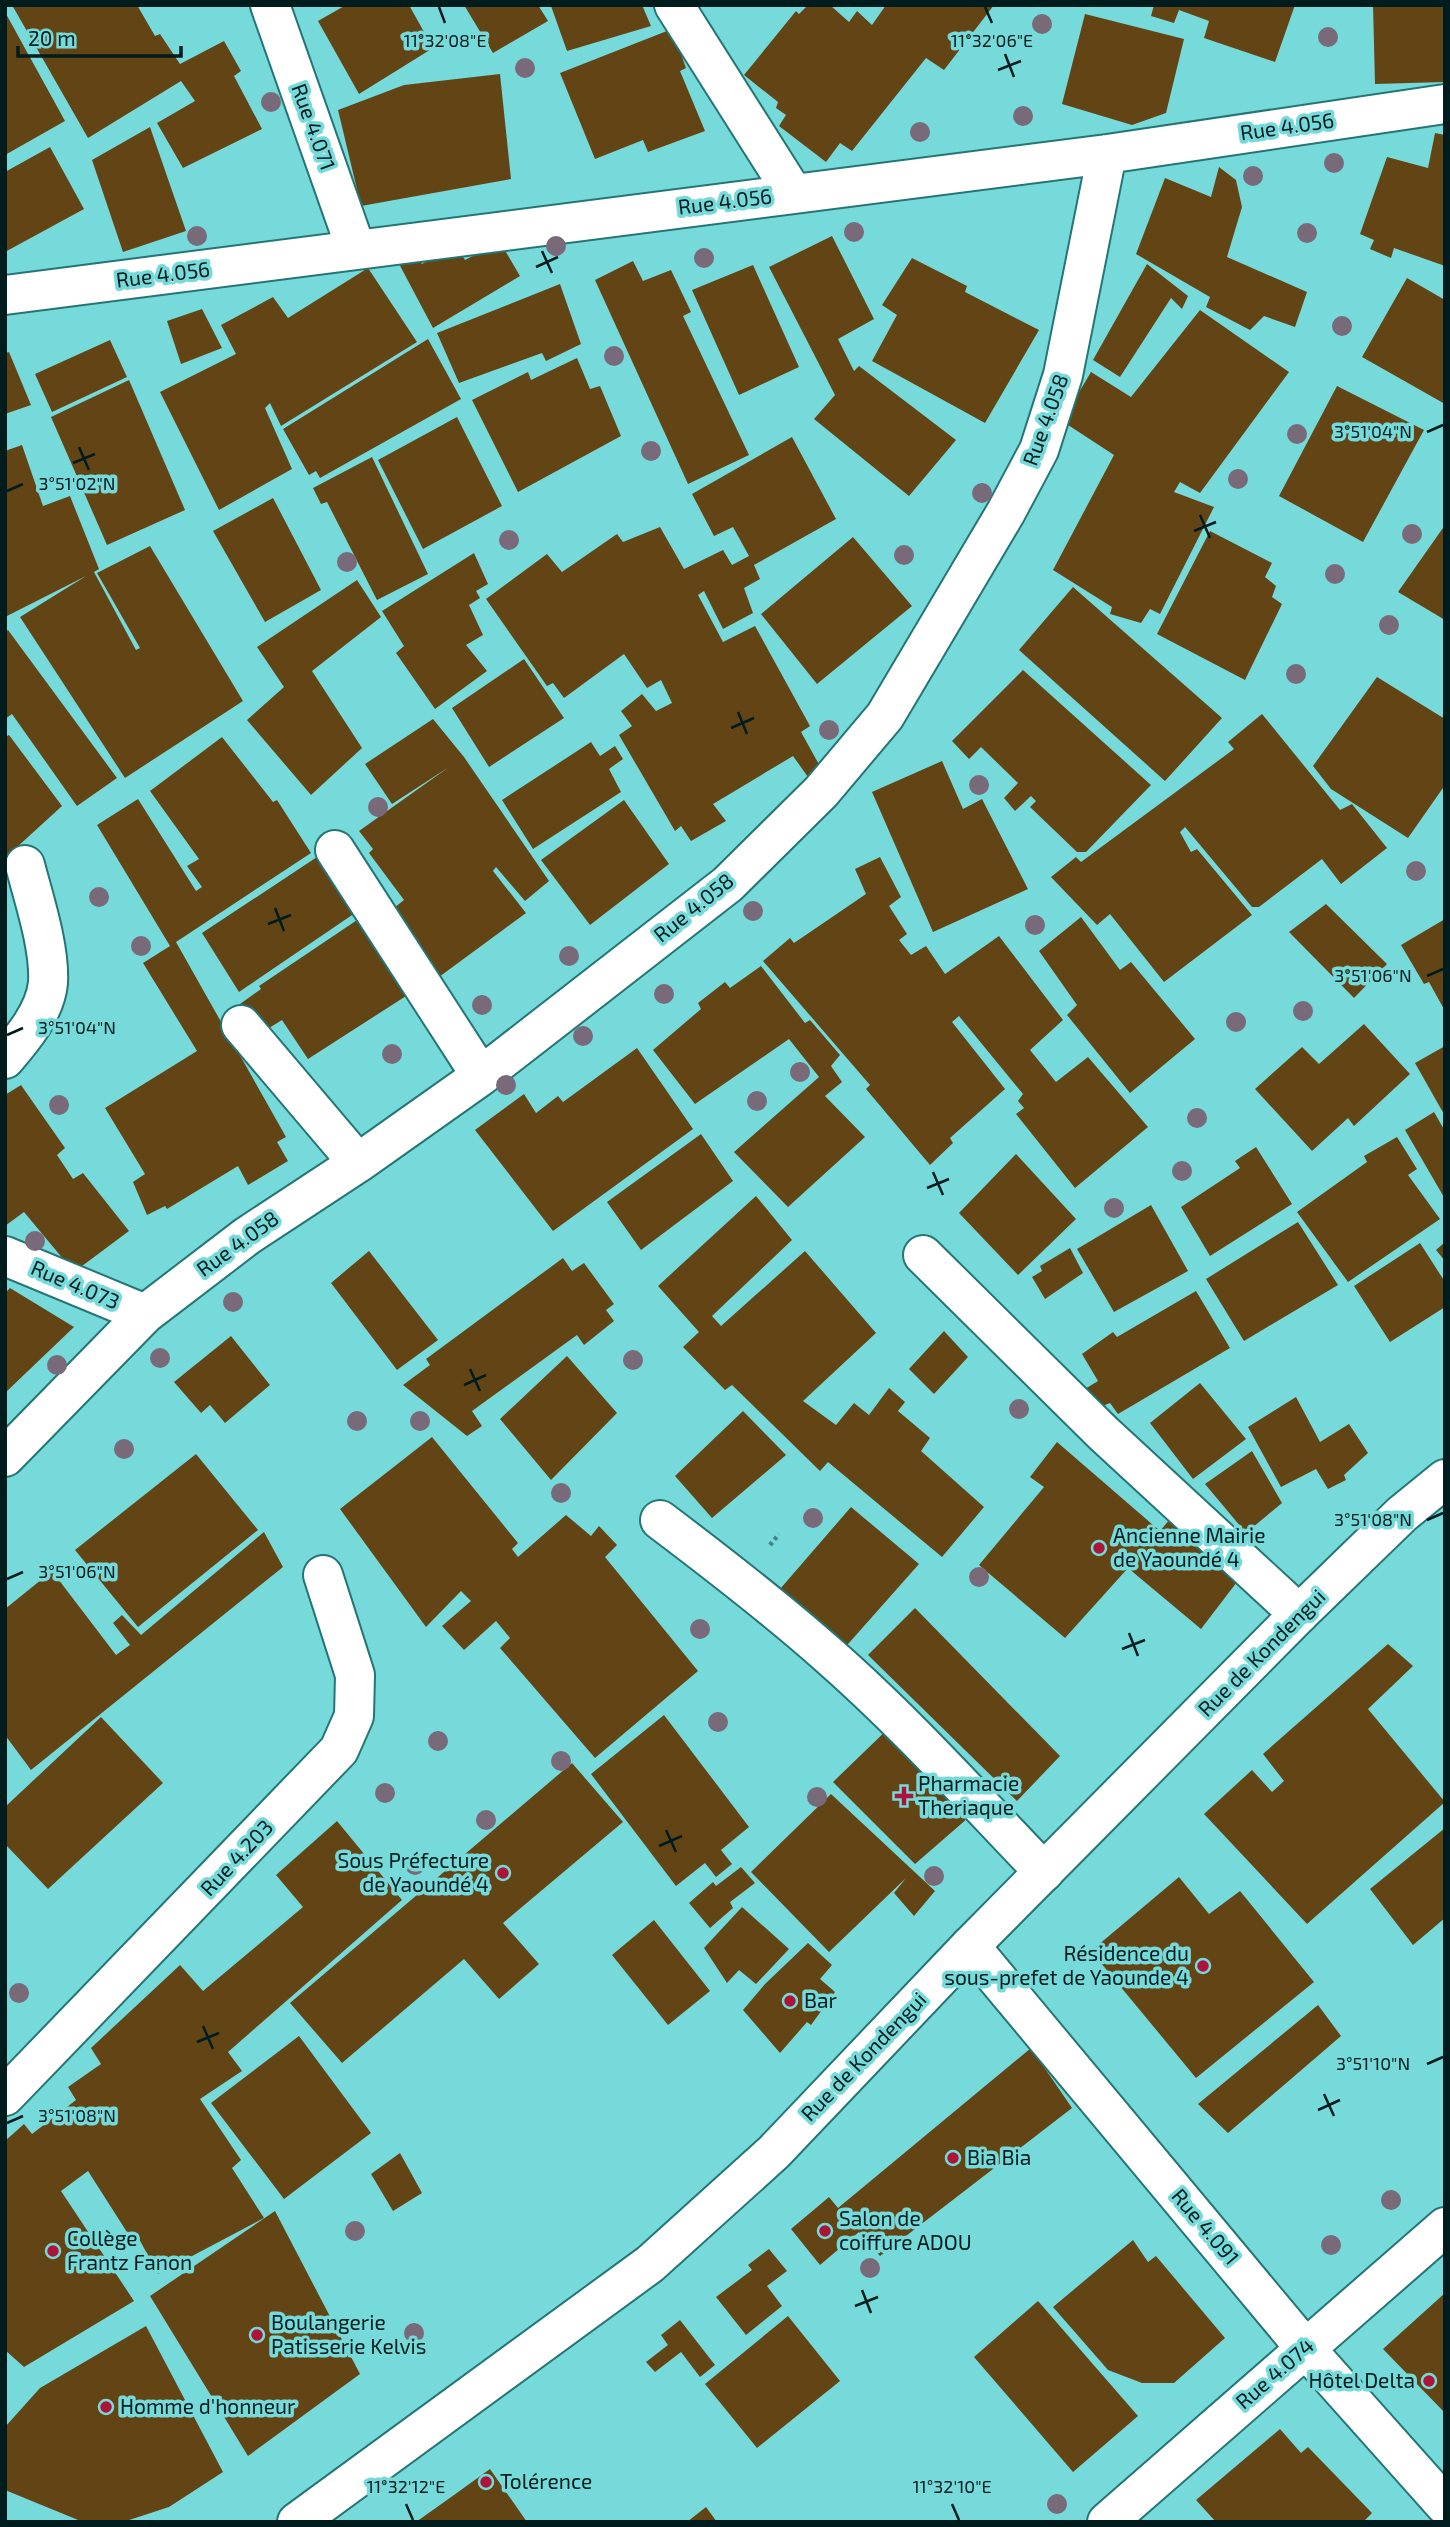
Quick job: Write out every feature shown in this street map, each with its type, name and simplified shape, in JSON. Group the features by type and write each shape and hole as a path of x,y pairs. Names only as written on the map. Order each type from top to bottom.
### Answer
{"street":[{"name":"Rue 4.071","path":"270,5 356,249"},
{"path":"674,5 793,193"},
{"name":"Rue 4.056","path":"5,295 1107,154 1445,104"},
{"name":"Rue 4.058","path":"5,1457 145,1314 247,1236 358,1163 481,1076 728,884 821,792 885,716 999,524 1039,450 1063,375 1107,154"},
{"path":"335,850 481,1076"},
{"path":"5,1059 32,1027 48,984 41,929 25,865"},
{"path":"241,1025 358,1163"},
{"path":"923,1255 1103,1433 1299,1614"},
{"name":"Rue 4.073","path":"5,1256 145,1314"},
{"name":"Rue de Kondengui","path":"297,2522 650,2264 774,2152 970,1946 1299,1614 1402,1514 1445,1479"},
{"path":"660,1520 740,1581 827,1654 889,1712 1044,1872"},
{"name":"Rue 4.203","path":"5,2096 339,1750 354,1716 355,1675 323,1575"},
{"name":"Rue 4.091","path":"970,1946 1305,2348 1445,2505"},
{"name":"Rue 4.074","path":"1107,2522 1445,2227"}],"building":[{"path":"12,5 137,5 155,36 160,34 180,64 224,41 241,71 234,76 262,129 183,168 157,123 195,101 181,81 88,138"},
{"path":"346,5 409,5 433,48 359,94 318,21"},
{"path":"464,5 538,5 548,21 493,53"},
{"path":"642,5 651,26 567,51 551,6"},
{"path":"808,5 830,5 849,22 857,11 872,25 886,5 994,5 944,70 926,58 852,151 840,143 826,162 779,126 786,115 776,108 778,102 744,75 796,11 799,14"},
{"path":"1154,5 1295,5 1275,62 1204,38 1209,21 1179,10 1174,23 1151,16"},
{"path":"1373,5 1445,5 1445,82 1375,84"},
{"path":"5,12 65,121 5,155"},
{"path":"1085,14 1184,39 1166,113 1132,125 1062,104"},
{"path":"672,29 686,68 680,71 705,131 648,152 643,140 595,159 560,73"},
{"path":"500,74 511,179 361,206 338,110 404,85"},
{"path":"150,127 186,231 123,252 92,160"},
{"path":"1435,133 1445,135 1445,266 1394,248 1391,258 1370,249 1374,240 1360,234 1387,157 1428,168"},
{"path":"50,147 84,209 5,252 5,172"},
{"path":"1219,167 1236,180 1242,207 1227,257 1307,292 1295,327 1264,316 1250,330 1206,307 1210,297 1136,254 1165,178 1211,197"},
{"path":"832,236 874,319 838,339 854,371 859,366 956,440 909,496 814,419 835,395 769,267"},
{"path":"500,242 520,276 433,328 397,260 414,252 422,264 455,244 465,260"},
{"path":"912,258 967,286 965,292 1039,330 985,423 872,361 897,315 882,305"},
{"path":"633,261 643,281 671,270 691,312 683,316 749,455 688,484 595,280"},
{"path":"1147,264 1188,296 1182,309 1171,298 1120,377 1093,360"},
{"path":"753,265 799,367 739,395 692,290"},
{"path":"368,268 417,342 281,426 270,403 265,408 292,469 219,510 160,392 236,354 221,325 273,297 288,318"},
{"path":"1407,278 1445,300 1445,404 1362,357"},
{"path":"560,284 581,344 546,361 542,353 459,383 437,333"},
{"path":"202,309 222,348 181,364 167,321"},
{"path":"1200,310 1289,372 1200,493 1180,482 1174,492 1214,507 1160,614 1150,609 1141,623 1110,614 1112,607 1053,570 1114,455 1062,421 1091,372 1131,397"},
{"path":"428,339 461,399 320,478 316,471 309,475 283,429"},
{"path":"110,340 127,377 52,412 35,374"},
{"path":"9,352 31,405 5,414 5,353"},
{"path":"577,358 590,389 600,386 621,436 518,492 472,400 528,372 531,380"},
{"path":"129,380 185,510 107,545 51,417"},
{"path":"1337,386 1424,430 1363,542 1279,496"},
{"path":"457,417 502,506 423,549 378,460"},
{"path":"792,437 836,519 754,565 760,579 744,588 753,613 723,629 704,591 698,595 723,642 755,626 810,726 801,732 821,768 808,777 793,756 713,804 726,821 691,841 681,826 675,831 619,735 632,726 621,711 642,694 656,711 672,703 661,680 647,688 624,654 564,698 553,683 547,686 486,599 547,554 562,572 617,534 623,542 660,527 684,569 723,550 732,565 749,556 733,527 714,536 692,494"},
{"path":"22,445 43,506 70,496 99,569 94,572 136,650 140,648 97,573 150,546 243,701 125,778 20,617 86,576 5,617 5,451"},
{"path":"372,457 428,574 377,600 327,502 321,504 313,488"},
{"path":"273,498 321,590 265,622 213,531"},
{"path":"1445,525 1445,620 1398,592"},
{"path":"1210,531 1272,563 1265,577 1276,586 1272,597 1282,604 1245,680 1157,634"},
{"path":"853,537 912,606 817,684 761,614"},
{"path":"474,553 488,584 476,591 480,598 469,605 483,635 466,645 487,671 435,709 396,653 404,646 382,611"},
{"path":"357,580 381,617 312,671 362,748 311,795 247,720 284,687 257,647"},
{"path":"1073,587 1222,718 1165,781 1019,650"},
{"path":"8,630 117,778 77,806 12,714 5,719 5,632"},
{"path":"524,659 564,718 489,767 452,708"},
{"path":"1023,670 1151,785 1086,852 1077,852 1030,807 1036,801 1031,796 1015,811 1004,798 1018,783 981,747 969,759 952,741"},
{"path":"1377,677 1445,719 1445,785 1408,838 1331,789 1313,766"},
{"path":"1262,714 1340,810 1352,804 1387,848 1341,884 1322,859 1259,907 1252,907 1185,827 1180,832 1191,852 1197,849 1252,915 1164,982 1110,914 1097,925 1051,877 1076,857 1081,862 1234,749 1228,742"},
{"path":"433,719 464,757 549,881 525,901 496,867 493,871 526,913 439,977 389,912 404,900 369,853 373,849 359,831 449,767 392,804 365,764"},
{"path":"9,735 62,806 5,858 5,737"},
{"path":"222,737 273,802 277,800 311,853 176,942 286,1137 277,1142 288,1161 248,1185 238,1166 167,1209 165,1206 147,1215 133,1182 145,1174 105,1108 197,1051 143,963 170,946 97,825 138,799 196,891 202,887 187,866 199,859 150,791"},
{"path":"591,742 600,756 615,746 623,759 609,769 621,792 533,849 502,800"},
{"path":"942,761 963,809 982,799 1028,889 933,932 872,792"},
{"path":"624,800 669,864 590,925 541,860"},
{"path":"317,857 358,911 239,992 202,933"},
{"path":"880,857 901,897 889,906 907,934 899,940 911,955 926,946 945,974 999,936 1063,1020 1030,1050 1056,1082 1088,1057 1148,1127 1075,1188 1016,1114 1024,1108 1018,1101 1023,1094 959,1016 952,1022 1005,1089 950,1138 953,1143 930,1165 866,1089 870,1085 763,961 790,938 794,943 866,894 855,869"},
{"path":"1326,904 1387,964 1354,998 1289,932"},
{"path":"369,912 406,996 308,1059 282,1020 261,1033 240,1004 261,989 259,986"},
{"path":"1081,917 1120,970 1131,962 1195,1039 1130,1093 1067,1015 1077,1005 1039,951"},
{"path":"1445,919 1445,1011 1429,982 1424,984 1401,945"},
{"path":"761,966 805,1023 810,1020 840,1055 831,1066 842,1082 825,1096 865,1137 788,1207 734,1152 819,1077 789,1039 695,1104 653,1050 701,1009 698,1003 725,982 730,988"},
{"path":"1364,1024 1410,1074 1354,1126 1348,1118 1312,1151 1255,1089 1302,1047 1319,1064"},
{"path":"1445,1046 1445,1116 1415,1063"},
{"path":"637,1048 693,1129 553,1231 475,1130 524,1094 536,1113 558,1096 563,1102"},
{"path":"21,1085 65,1148 57,1155 73,1179 83,1173 129,1231 74,1272 24,1212 5,1226 5,1095"},
{"path":"1434,1112 1445,1131 1445,1199 1405,1130"},
{"path":"701,1134 733,1181 641,1250 607,1202"},
{"path":"1397,1137 1417,1169 1408,1175 1440,1219 1348,1282 1297,1212 1367,1162 1364,1156"},
{"path":"1256,1147 1292,1204 1210,1256 1181,1207 1240,1168 1235,1161"},
{"path":"1016,1154 1076,1219 1018,1275 959,1213"},
{"path":"756,1196 792,1240 712,1316 721,1326 805,1251 876,1333 803,1401 836,1425 854,1403 869,1415 889,1388 905,1402 898,1411 930,1438 921,1451 984,1507 942,1557 828,1462 820,1471 732,1385 725,1390 683,1347 699,1332 658,1286"},
{"path":"1151,1205 1188,1271 1114,1312 1077,1249"},
{"path":"1298,1222 1338,1285 1244,1341 1206,1279"},
{"path":"1445,1242 1445,1261 1436,1250"},
{"path":"1420,1243 1445,1282 1445,1307 1390,1342 1354,1286"},
{"path":"1070,1248 1083,1273 1045,1299 1032,1277 1042,1271 1040,1266"},
{"path":"369,1251 438,1340 397,1370 331,1283"},
{"path":"563,1258 572,1271 584,1263 614,1304 606,1310 614,1321 584,1345 577,1335 472,1411 482,1426 467,1436 403,1385 430,1365 426,1359"},
{"path":"10,1288 74,1327 5,1393 5,1293"},
{"path":"1196,1291 1230,1348 1118,1414 1110,1403 1100,1407 1085,1389 1098,1381 1082,1354 1113,1332 1117,1337"},
{"path":"944,1331 968,1357 934,1394 909,1369"},
{"path":"231,1336 270,1385 225,1423 210,1405 201,1413 174,1382"},
{"path":"567,1356 617,1413 551,1480 500,1419"},
{"path":"1200,1383 1246,1439 1193,1479 1150,1423"},
{"path":"1296,1397 1320,1442 1349,1424 1368,1453 1344,1475 1346,1480 1328,1489 1316,1469 1281,1487 1248,1427"},
{"path":"743,1411 786,1455 712,1518 675,1476"},
{"path":"432,1437 518,1543 512,1549 518,1557 566,1515 591,1536 599,1526 617,1545 605,1557 698,1671 595,1758 500,1648 510,1638 496,1621 464,1650 442,1626 471,1601 461,1591 426,1627 340,1509"},
{"name":"Ancienne Mairie de Yaoundé 4","path":"1057,1442 1160,1531 1170,1519 1240,1578 1201,1629 1128,1568 1065,1638 979,1565 1044,1487 1030,1477"},
{"path":"1252,1451 1282,1503 1246,1533 1205,1484"},
{"path":"196,1454 258,1530 138,1627 75,1550"},
{"path":"851,1507 919,1564 841,1652 774,1596"},
{"path":"264,1532 283,1567 31,1770 5,1735 5,1609 52,1571 116,1655 130,1645 113,1623 122,1615 141,1635"},
{"path":"915,1608 1060,1756 1017,1801 868,1655"},
{"path":"1388,1644 1413,1666 1368,1709 1445,1802 1307,1924 1204,1814 1252,1770 1272,1792 1284,1781 1263,1754"},
{"path":"664,1715 749,1827 721,1850 732,1864 716,1877 705,1863 676,1886 591,1774"},
{"path":"101,1717 163,1783 48,1889 5,1844 5,1807"},
{"name":"Pharmacie Theriaque","path":"893,1724 976,1811 915,1864 833,1782"},
{"name":"Sous Préfecture de Yaoundé 4","path":"572,1763 623,1822 503,1923 539,1964 499,1999 464,1959 342,2063 290,2003"},
{"path":"831,1794 935,1891 914,1916 894,1893 906,1878 829,1952 751,1872"},
{"path":"337,1821 402,1900 228,2052 242,2071 200,2099 241,2160 232,2168 264,2218 158,2274 138,2237 132,2240 88,2171 61,2191 134,2301 24,2367 5,2350 5,2141 24,2124 32,2134 76,2100 68,2087 101,2064 91,2048 180,1965 203,1991 303,1907 276,1875"},
{"path":"1445,1828 1445,1918 1413,1945 1370,1889"},
{"path":"741,1867 755,1883 730,1902 733,1908 710,1928 689,1903 713,1882 716,1886"},
{"name":"Résidence du sous-prefet de Yaounde 4","path":"1179,1877 1209,1914 1240,1891 1314,1982 1196,2078 1091,1951"},
{"path":"742,1907 789,1949 756,1984 739,1970 727,1983 704,1948"},
{"path":"654,1920 710,1991 668,2025 612,1955"},
{"name":"Bar","path":"808,1943 832,1965 820,1979 835,1992 811,2025 807,2022 780,2053 743,2010 765,1984"},
{"path":"1318,2005 1341,2036 1228,2133 1198,2104"},
{"path":"299,2036 371,2133 284,2199 211,2103"},
{"name":"Bia Bia","path":"1031,2048 1072,2108 880,2256 859,2232 820,2265 791,2229 829,2197 838,2208"},
{"path":"400,2153 422,2193 393,2211 371,2174"},
{"name":"Boulangerie Patisserie Kelvis","path":"275,2211 360,2374 248,2456 150,2296"},
{"path":"1133,2240 1148,2262 1156,2256 1225,2338 1174,2383 1142,2383 1108,2370 1053,2307"},
{"path":"769,2249 787,2271 767,2286 782,2306 746,2335 716,2297 752,2270 748,2265"},
{"name":"Hôtel Delta","path":"1445,2293 1445,2413 1383,2349"},
{"path":"1038,2301 1138,2416 1073,2472 974,2357"},
{"path":"788,2316 840,2381 757,2448 705,2384"},
{"path":"680,2320 715,2365 700,2377 681,2352 655,2372 646,2362 668,2345 661,2335"},
{"name":"Homme d'honneur","path":"146,2326 223,2472 169,2507 123,2522 83,2522 5,2490 5,2427 40,2388"},
{"path":"1280,2429 1301,2453 1308,2447 1372,2513 1363,2522 1216,2522 1196,2500"},
{"name":"Tolérence","path":"490,2469 527,2522 416,2522 454,2495"},
{"path":"706,2507 717,2522 687,2522"}],"place":[{"name":"Ancienne Mairie de Yaoundé 4","path":"1099,1548"},
{"name":"Pharmacie Theriaque","path":"904,1796"},
{"name":"Sous Préfecture de Yaoundé 4","path":"503,1873"},
{"name":"Résidence du sous-prefet de Yaounde 4","path":"1203,1966"},
{"name":"Bar","path":"790,2001"},
{"name":"Bia Bia","path":"953,2158"},
{"name":"Salon de coiffure ADOU","path":"825,2231"},
{"name":"Collège Frantz Fanon","path":"53,2251"},
{"name":"Boulangerie Patisserie Kelvis","path":"257,2335"},
{"name":"Hôtel Delta","path":"1429,2381"},
{"name":"Homme d'honneur","path":"106,2407"},
{"name":"Tolérence","path":"486,2482"}]}
